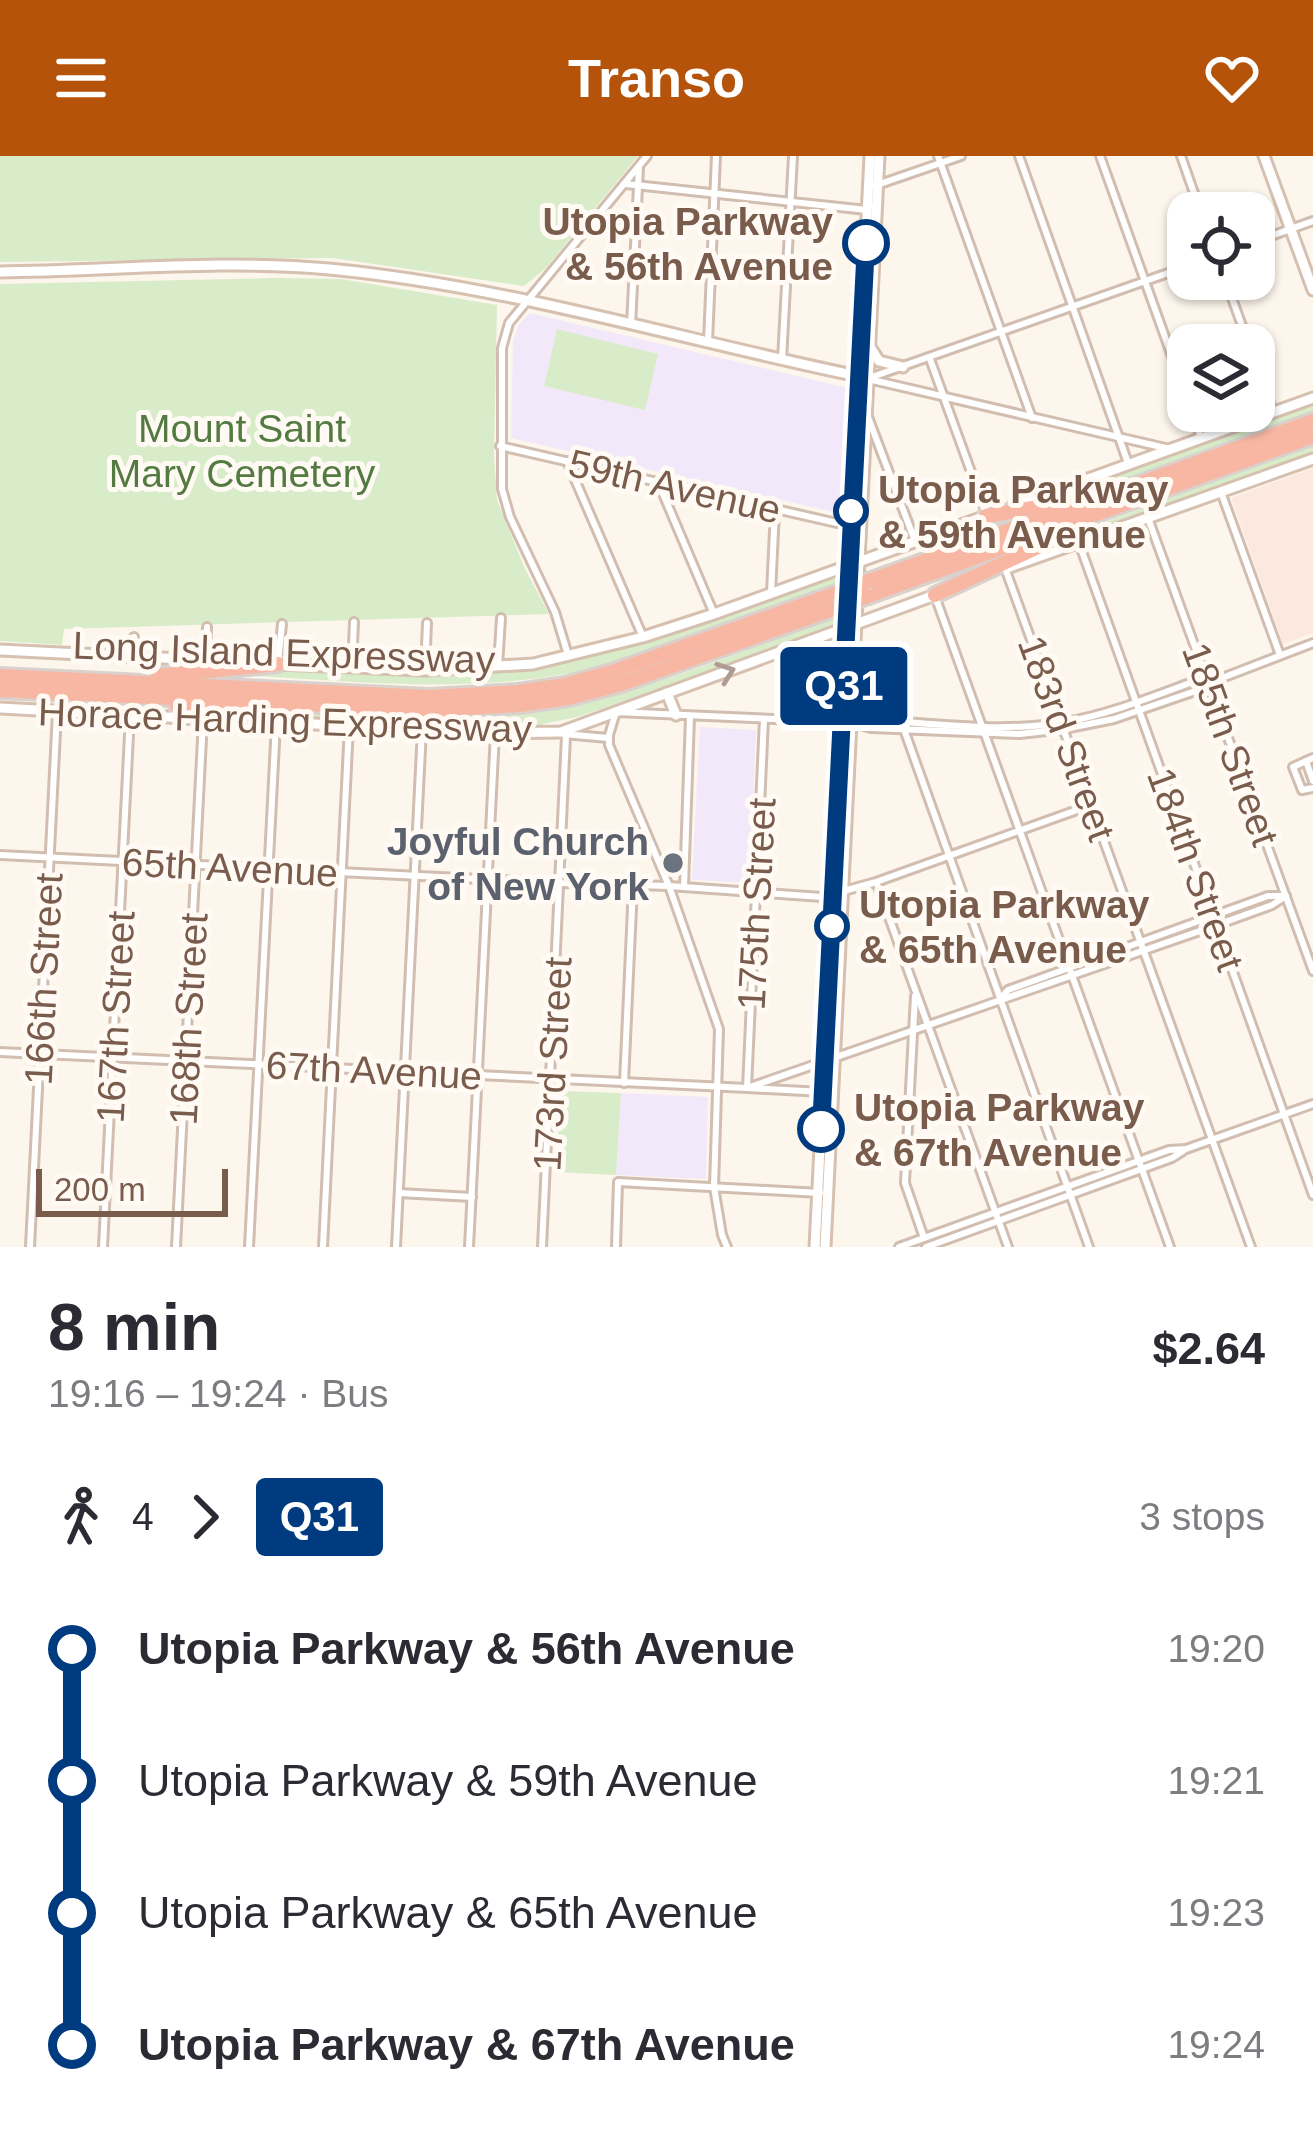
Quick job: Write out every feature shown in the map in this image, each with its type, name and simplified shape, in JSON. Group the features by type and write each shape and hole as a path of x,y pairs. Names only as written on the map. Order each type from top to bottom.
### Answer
{"highway":[{"name":"Long Island Expressway","path":"0,676 430,710 568,698 621,684 1164,482 1313,421"},
{"name":"Long Island Expressway","path":"1164,482 1313,436"},
{"path":"986,516 1164,482"},
{"path":"935,595 1164,482"},
{"path":"112,688 278,664"},
{"path":"112,688 276,723"},
{"name":"Long Island Expressway","path":"0,690 112,688"}],"main road":[{"path":"854,564 850,526 863,377 873,187 870,156"},
{"path":"873,187 879,156"},
{"path":"1264,156 1313,290"},
{"path":"814,1247 823,1193 854,564 864,459 863,377 869,346 872,210"},
{"path":"0,272 256,266 328,269 475,288 863,377"},
{"path":"869,346 879,362 903,367"},
{"name":"Horace Harding Expressway","path":"1275,411 1313,398"},
{"name":"Horace Harding Expressway","path":"0,650 424,670 533,664 714,614 1218,432"},
{"name":"Horace Harding Expressway","path":"0,708 564,734 1005,568 1313,459"},
{"path":"667,693 676,715"},
{"path":"825,1247 823,1092 830,1060"}],"street":[{"path":"568,655 555,612 510,517 502,489 502,348 509,323 647,156"},
{"path":"709,342 716,156"},
{"path":"782,359 793,156"},
{"path":"873,187 939,160 962,156"},
{"path":"1019,156 1129,464"},
{"path":"1100,156 1167,342"},
{"path":"1181,156 1194,192"},
{"path":"939,160 1032,418"},
{"path":"632,325 639,166"},
{"path":"626,184 872,210"},
{"path":"1275,235 1313,221"},
{"path":"863,377 930,359 1167,273"},
{"path":"930,359 986,516"},
{"path":"863,377 1172,449"},
{"path":"866,414 915,541"},
{"path":"1200,432 1202,438"},
{"name":"59th Avenue","path":"500,446 850,526"},
{"path":"864,459 882,449"},
{"path":"567,461 643,637"},
{"path":"658,482 714,614"},
{"path":"1221,492 1280,655"},
{"path":"771,593 775,510"},
{"name":"185th Street","path":"1148,518 1313,971"},
{"name":"184th Street","path":"1079,543 1313,1195"},
{"name":"183rd Street","path":"1005,568 1251,1247"},
{"path":"935,595 1170,1247"},
{"path":"498,666 501,618"},
{"path":"352,668 354,622"},
{"path":"424,670 427,623"},
{"path":"278,664 281,624"},
{"path":"206,661 207,627"},
{"path":"133,657 134,637"},
{"path":"727,1247 714,1187 718,1029 669,886 608,739 616,712 847,723 860,719 984,729 1063,726 1137,706 1198,680 1209,682 1313,643"},
{"name":"166th Street","path":"30,1247 57,712"},
{"name":"167th Street","path":"103,1247 130,715"},
{"path":"684,887 690,716"},
{"name":"168th Street","path":"176,1247 203,719"},
{"name":"175th Street","path":"747,1088 764,719"},
{"path":"249,1247 276,723"},
{"path":"902,725 1089,1247"},
{"path":"323,1247 349,726"},
{"path":"396,1247 422,730"},
{"path":"469,1247 495,733"},
{"path":"564,734 608,739"},
{"name":"173rd Street","path":"542,1247 564,734"},
{"path":"1309,759 1313,784 1302,790 1293,767 1309,759"},
{"name":"65th Avenue","path":"0,855 822,897 1091,805"},
{"path":"876,882 1008,1247"},
{"path":"624,1083 633,886"},
{"name":"67th Avenue","path":"747,1088 1000,999 1008,990 1286,896"},
{"path":"915,993 905,1183 926,1244"},
{"name":"67th Avenue","path":"0,1052 823,1092"},
{"path":"899,1247 926,1244 1313,1104"},
{"path":"616,1247 619,1182 823,1193"},
{"path":"399,1193 472,1197"}],"shaded area":[{"path":"530,313 848,388 842,514 511,438 513,341"},
{"path":"1313,468 1313,633 1283,644 1231,498"},
{"path":"700,727 756,730 749,883 692,880"},
{"path":"621,1093 708,1097 706,1179 616,1175"}],"green space":[{"path":"0,156 638,156 545,269 524,286 333,258 0,262"},
{"name":"Mount Saint Mary Cemetery","path":"341,279 497,305 497,500 549,614 64,629 62,645 0,641 0,284"},
{"path":"557,329 658,354 645,410 544,386"},
{"path":"1313,403 1313,413 1275,426 1275,417"},
{"path":"1233,432 1259,432 1065,500 1025,507"},
{"path":"1313,444 1313,454 1018,560 1097,525"},
{"path":"830,577 837,583 703,634 566,674 438,684 224,674 283,668 413,675 527,670 678,632"},
{"path":"836,617 833,626 662,689 529,727 277,716 231,705 468,714 562,705 666,679"},
{"path":"560,1091 621,1093 616,1175 556,1172"}],"bus line":[{"name":"Q31","path":"821,1129 866,243"}],"place":[{"name":"Utopia Parkway & 56th Avenue","path":"866,243"},
{"name":"Utopia Parkway & 59th Avenue","path":"851,511"},
{"name":"Joyful Church of New York","path":"673,863"},
{"name":"Utopia Parkway & 65th Avenue","path":"832,926"},
{"name":"Utopia Parkway & 67th Avenue","path":"821,1129"}]}
